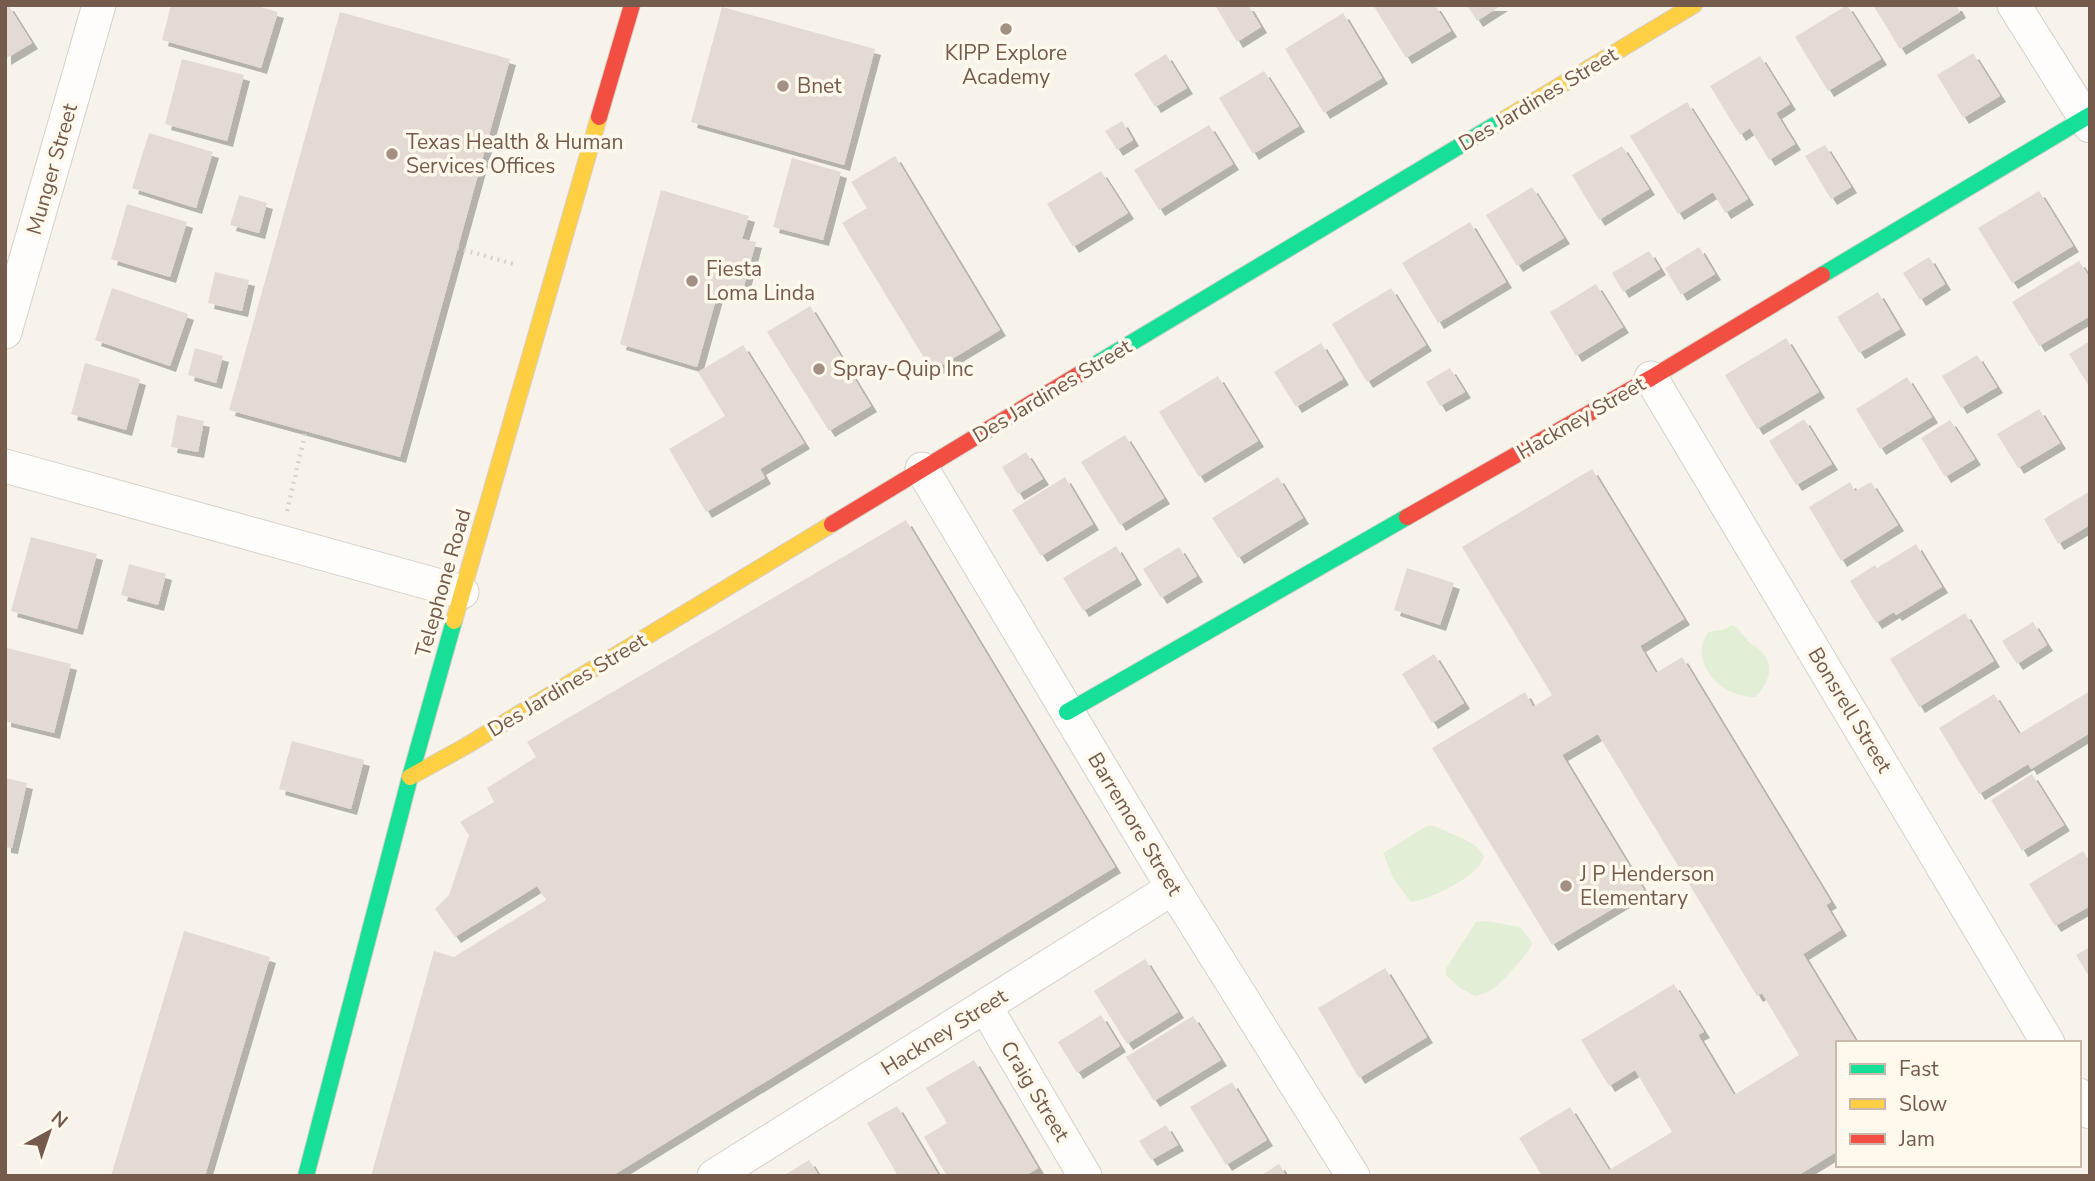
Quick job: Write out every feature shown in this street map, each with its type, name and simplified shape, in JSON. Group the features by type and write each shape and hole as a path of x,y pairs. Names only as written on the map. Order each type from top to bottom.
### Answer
{"street":[{"name":"Munger Street","path":"5,332 99,5"},
{"name":"Telephone Road","path":"306,1176 410,777 552,275 632,5"},
{"name":"Des Jardines Street","path":"410,777 467,746 1695,5"},
{"path":"2014,5 2088,120"},
{"name":"Hackney Street","path":"1067,712 1651,378 2088,120"},
{"name":"Bonsrell Street","path":"1651,378 2047,1041"},
{"path":"5,466 462,592"},
{"name":"Barremore Street","path":"922,469 1173,888 1353,1176"},
{"name":"Hackney Street","path":"714,1176 1173,888"},
{"name":"Craig Street","path":"985,1006 1084,1176"}],"path":[{"path":"457,248 552,275"},
{"path":"280,543 306,430"}],"green space":[{"path":"1733,625 1760,650 1769,664 1766,681 1756,697 1736,694 1718,684 1703,659 1702,646 1708,632"},
{"path":"1427,826 1434,826 1464,839 1476,846 1484,856 1474,871 1454,885 1430,897 1411,902 1394,880 1383,853"},
{"path":"1487,921 1520,927 1532,942 1528,952 1500,983 1490,991 1475,996 1460,988 1446,975 1445,970 1476,922"}],"building":[{"path":"5,5 8,5 32,43 5,59"},
{"path":"171,5 253,5 278,12 261,68 162,40"},
{"path":"1215,5 1248,5 1261,27 1237,42"},
{"path":"1373,5 1435,5 1451,31 1406,58"},
{"path":"1467,5 1502,5 1477,21"},
{"path":"1847,5 1881,59 1828,91 1795,37"},
{"path":"1873,5 1956,5 1960,12 1900,49"},
{"name":"Bnet","path":"722,7 875,49 844,165 691,122"},
{"name":"Texas Health & Human Services Offices","path":"340,12 510,59 400,457 229,410"},
{"path":"1343,13 1382,78 1324,113 1285,49"},
{"path":"1973,53 2000,96 1963,118 1937,75"},
{"path":"1166,54 1187,88 1155,107 1134,74"},
{"path":"1760,56 1790,104 1776,113 1795,144 1769,160 1750,128 1740,135 1710,86"},
{"path":"182,59 244,75 227,141 165,124"},
{"path":"1264,71 1299,126 1253,154 1219,98"},
{"path":"1687,102 1748,199 1725,213 1713,192 1678,214 1630,136"},
{"path":"1122,121 1133,140 1117,150 1105,131"},
{"path":"1209,125 1233,164 1159,210 1134,170"},
{"path":"149,133 213,152 196,208 132,188"},
{"path":"1825,145 1851,187 1831,199 1805,156"},
{"path":"1622,146 1649,189 1599,220 1572,175"},
{"path":"895,156 1000,330 932,371 842,223 867,208 851,182"},
{"path":"792,158 841,172 823,240 773,227"},
{"path":"1101,171 1128,213 1073,247 1047,204"},
{"path":"1532,187 1564,238 1517,266 1486,215"},
{"name":"Fiesta Loma Linda","path":"661,190 749,216 742,239 756,242 741,297 718,292 697,367 620,344"},
{"path":"2039,191 2073,246 2012,283 1978,228"},
{"path":"239,195 267,203 259,233 230,225"},
{"path":"127,204 187,222 170,277 111,259"},
{"path":"1470,222 1506,282 1438,323 1402,263"},
{"path":"1699,247 1715,274 1681,295 1665,268"},
{"path":"1649,251 1660,269 1623,292 1612,273"},
{"path":"1929,257 1945,284 1920,300 1903,273"},
{"path":"2079,261 2090,278 2090,316 2039,346 2012,302"},
{"path":"215,272 249,280 242,311 208,303"},
{"path":"1596,284 1623,327 1576,356 1550,312"},
{"path":"112,288 188,314 170,366 95,340"},
{"path":"1391,288 1426,345 1367,382 1332,324"},
{"path":"1878,292 1900,329 1859,353 1837,317"},
{"name":"Spray-Quip Inc","path":"810,306 871,406 829,431 767,332"},
{"path":"1786,338 1819,392 1757,429 1725,375"},
{"path":"2090,341 2090,388 2069,354"},
{"path":"1321,343 1343,379 1296,407 1274,372"},
{"path":"743,345 804,443 760,469 765,478 706,512 669,449 725,416 698,372"},
{"path":"195,348 223,356 216,383 188,375"},
{"path":"1977,355 1997,387 1961,408 1942,376"},
{"path":"85,363 140,379 126,430 71,414"},
{"path":"1450,368 1465,392 1440,406 1426,382"},
{"path":"1218,376 1258,441 1199,477 1159,412"},
{"path":"1907,377 1932,417 1880,449 1856,409"},
{"path":"2039,409 2060,443 2018,468 1997,434"},
{"path":"177,415 204,421 198,452 171,447"},
{"path":"1804,419 1832,464 1796,485 1769,441"},
{"path":"1950,420 1975,459 1945,477 1921,438"},
{"path":"1125,435 1164,498 1120,525 1081,462"},
{"path":"1026,452 1043,479 1018,494 1002,467"},
{"path":"1592,469 1684,619 1640,646 1656,673 1682,657 1831,902 1826,905 1841,930 1803,954 1856,1041 1836,1041 1836,1152 1797,1176 1542,1176 1519,1138 1570,1107 1609,1170 1672,1132 1635,1070 1609,1086 1581,1040 1674,984 1704,1032 1698,1035 1734,1095 1799,1055 1762,993 1757,996 1598,734 1562,755 1644,890 1552,945 1432,748 1525,692 1533,707 1552,695 1462,547"},
{"path":"1065,477 1093,524 1041,556 1012,510"},
{"path":"1278,477 1303,518 1238,558 1212,518"},
{"path":"1850,482 1855,491 1871,482 1898,525 1841,561 1809,507"},
{"path":"2090,491 2090,525 2058,544 2044,519"},
{"path":"906,520 1115,867 612,1176 371,1176 434,951 454,957 546,900 537,886 455,937 435,909 449,895 469,835 460,822 494,802 487,788 536,757 527,742"},
{"path":"31,537 97,554 77,629 11,611"},
{"path":"1916,544 1942,587 1896,615 1894,612 1876,623 1850,581"},
{"path":"1116,546 1136,579 1083,611 1063,578"},
{"path":"1179,547 1197,576 1161,598 1143,569"},
{"path":"129,564 166,574 158,605 121,595"},
{"path":"1407,568 1454,583 1440,625 1394,610"},
{"path":"1965,613 1994,661 1919,707 1890,659"},
{"path":"2033,622 2047,645 2017,664 2002,641"},
{"path":"7,648 71,664 54,733 5,721"},
{"path":"1434,654 1464,703 1432,723 1402,674"},
{"path":"2090,691 2090,733 2031,769 2028,764 1979,794 1939,728 1994,694 2019,734"},
{"path":"292,741 364,760 351,809 279,789"},
{"path":"2032,774 2064,825 2022,851 1991,800"},
{"path":"5,778 27,783 12,848 5,847"},
{"path":"2083,851 2090,863 2090,906 2055,926 2029,884"},
{"path":"184,931 270,957 205,1176 111,1176"},
{"path":"2090,947 2090,978 2076,955"},
{"path":"1145,959 1178,1012 1127,1044 1094,991"},
{"path":"1385,968 1427,1037 1359,1078 1318,1008"},
{"path":"1101,1015 1120,1046 1077,1073 1058,1042"},
{"path":"1193,1016 1221,1060 1154,1101 1126,1057"},
{"path":"974,1060 1038,1168 1025,1176 947,1176 924,1137 947,1123 926,1088"},
{"path":"1232,1082 1267,1140 1226,1165 1190,1107"},
{"path":"897,1106 939,1176 898,1176 867,1123"},
{"path":"1166,1125 1178,1145 1151,1160 1139,1141"},
{"path":"809,1160 819,1176 783,1176"},
{"path":"1279,1164 1286,1176 1260,1176"}],"traffic: fast":[{"path":"1822,275 2090,115"},
{"path":"1091,367 1503,120"},
{"path":"1067,712 1407,517"},
{"path":"306,1176 410,777 454,621"}],"traffic: slow":[{"path":"1503,120 1694,5"},
{"path":"454,621 599,117"},
{"path":"410,777 466,746 832,524"}],"traffic: jam":[{"path":"599,117 632,5"},
{"path":"1407,517 1651,378 1822,275"},
{"path":"832,524 1091,367"}],"place":[{"name":"KIPP Explore Academy","path":"1006,29"},
{"name":"Bnet","path":"783,86"},
{"name":"Texas Health & Human Services Offices","path":"392,154"},
{"name":"Fiesta Loma Linda","path":"692,281"},
{"name":"Spray-Quip Inc","path":"819,369"},
{"name":"J P Henderson Elementary","path":"1566,886"}]}
